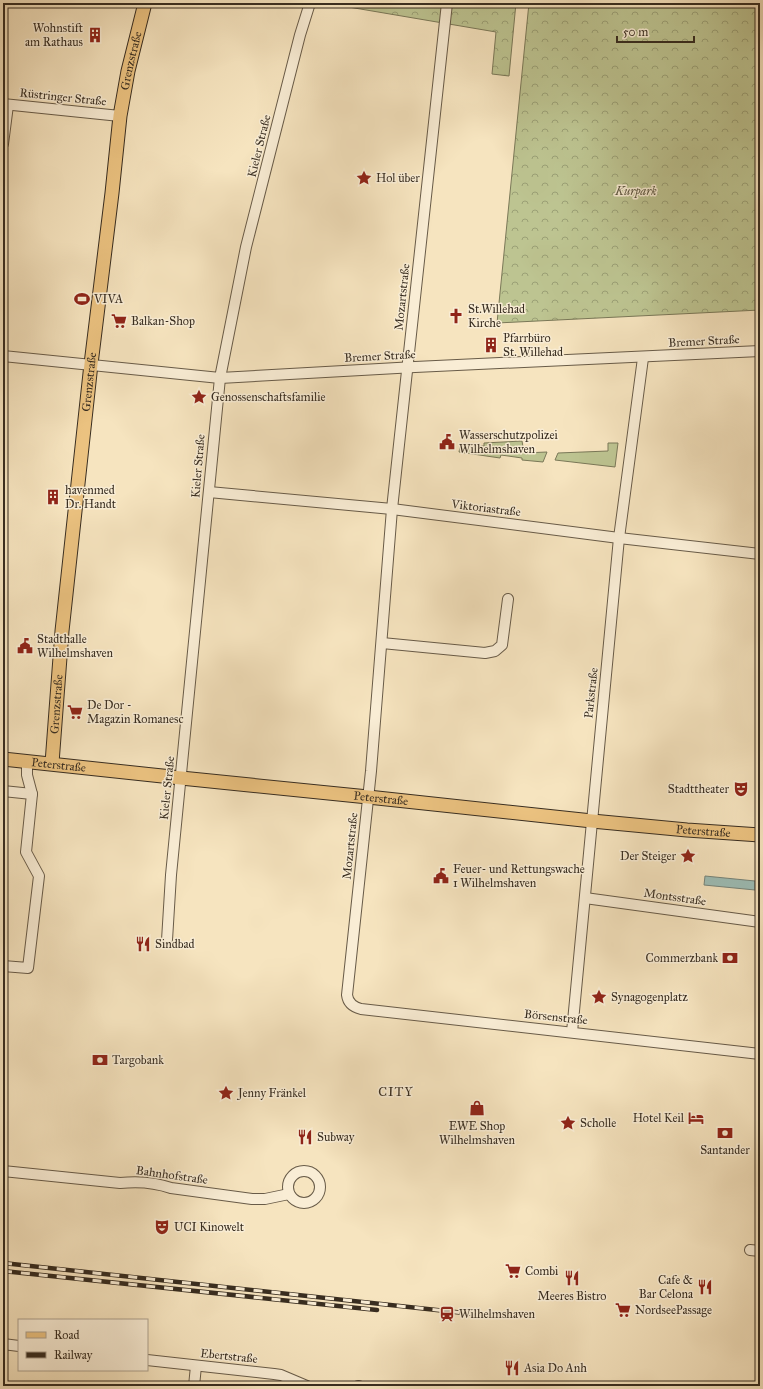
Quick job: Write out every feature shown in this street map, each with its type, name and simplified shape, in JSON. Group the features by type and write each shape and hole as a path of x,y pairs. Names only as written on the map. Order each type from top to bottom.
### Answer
{"main road":[{"name":"Grenzstraße","path":"52,763 62,631 120,116 128,71 145,3"},
{"name":"Peterstraße","path":"3,758 592,821 760,835"}],"street":[{"name":"Kieler Straße","path":"167,940 170,874 181,778 220,378 246,247 300,35 310,3"},
{"name":"Mozartstraße","path":"350,1004 347,995 368,797 392,509 447,3"},
{"name":"Rüstringer Straße","path":"6,104 120,116"},
{"path":"3,144 6,104"},
{"name":"Bremer Straße","path":"3,356 220,378 760,351"},
{"name":"Parkstraße","path":"572,1032 577,972 586,898 619,538 642,358"},
{"name":"Viktoriastraße","path":"209,492 392,509 619,538 760,554"},
{"path":"382,643 485,653 495,651 502,646 508,599"},
{"path":"3,966 28,968 39,876 26,852 32,794 27,775 27,761"},
{"path":"3,791 32,794"},
{"name":"Montsstraße","path":"586,898 760,922"},
{"name":"Börsenstraße","path":"350,1004 361,1009 760,1054"},
{"name":"Bahnhofstraße","path":"3,1171 120,1183 136,1181 172,1188 252,1199 265,1199 289,1194"},
{"path":"3,1344 18,1346"},
{"name":"Ebertstraße","path":"148,1360 281,1375 307,1386"},
{"path":"194,1386 196,1366"}],"green space":[{"path":"325,3 516,3 509,76 492,74 496,32"},
{"name":"Kurpark","path":"529,3 760,3 760,310 497,323"},
{"path":"522,441 524,453 547,452 543,462 522,460 522,458 501,455 500,458 459,452 460,447 484,446 484,443"},
{"path":"608,443 618,443 615,467 555,460 558,453 608,451"}],"water":[{"path":"705,876 755,881 755,890 704,885"}],"railway":[{"path":"3,1263 492,1316"},
{"path":"3,1271 377,1310"}],"place":[{"name":"Wohnstift am Rathaus","path":"95,35"},
{"name":"Hol über","path":"364,178"},
{"name":"VIVA","path":"82,299"},
{"name":"St.Willehad Kirche","path":"456,316"},
{"name":"Balkan-Shop","path":"119,321"},
{"name":"Pfarrbüro St. Willehad","path":"491,345"},
{"name":"Genossenschaftsfamilie","path":"199,397"},
{"name":"Wasserschutzpolizei Wilhelmshaven","path":"447,442"},
{"name":"havenmed Dr. Handt","path":"53,497"},
{"name":"Stadthalle Wilhelmshaven","path":"25,646"},
{"name":"De Dor - Magazin Romanesc","path":"75,712"},
{"name":"Stadttheater","path":"741,789"},
{"name":"Der Steiger","path":"688,856"},
{"name":"Feuer- und Rettungswache 1 Wilhelmshaven","path":"441,876"},
{"name":"Sindbad","path":"143,944"},
{"name":"Commerzbank","path":"730,958"},
{"name":"Synagogenplatz","path":"599,997"},
{"name":"Targobank","path":"100,1060"},
{"name":"Jenny Fränkel","path":"226,1093"},
{"name":"EWE Shop Wilhelmshaven","path":"477,1108"},
{"name":"Hotel Keil","path":"696,1118"},
{"name":"Scholle","path":"568,1123"},
{"name":"Santander","path":"725,1133"},
{"name":"Subway","path":"305,1137"},
{"name":"UCI Kinowelt","path":"162,1227"},
{"name":"Combi","path":"513,1271"},
{"name":"Meeres Bistro","path":"572,1278"},
{"name":"Cafe & Bar Celona","path":"705,1287"},
{"name":"NordseePassage","path":"623,1310"},
{"name":"Wilhelmshaven","path":"447,1314"},
{"name":"Asia Do Anh","path":"512,1368"}],"district":[{"name":"CITY","path":"396,1091"}]}
